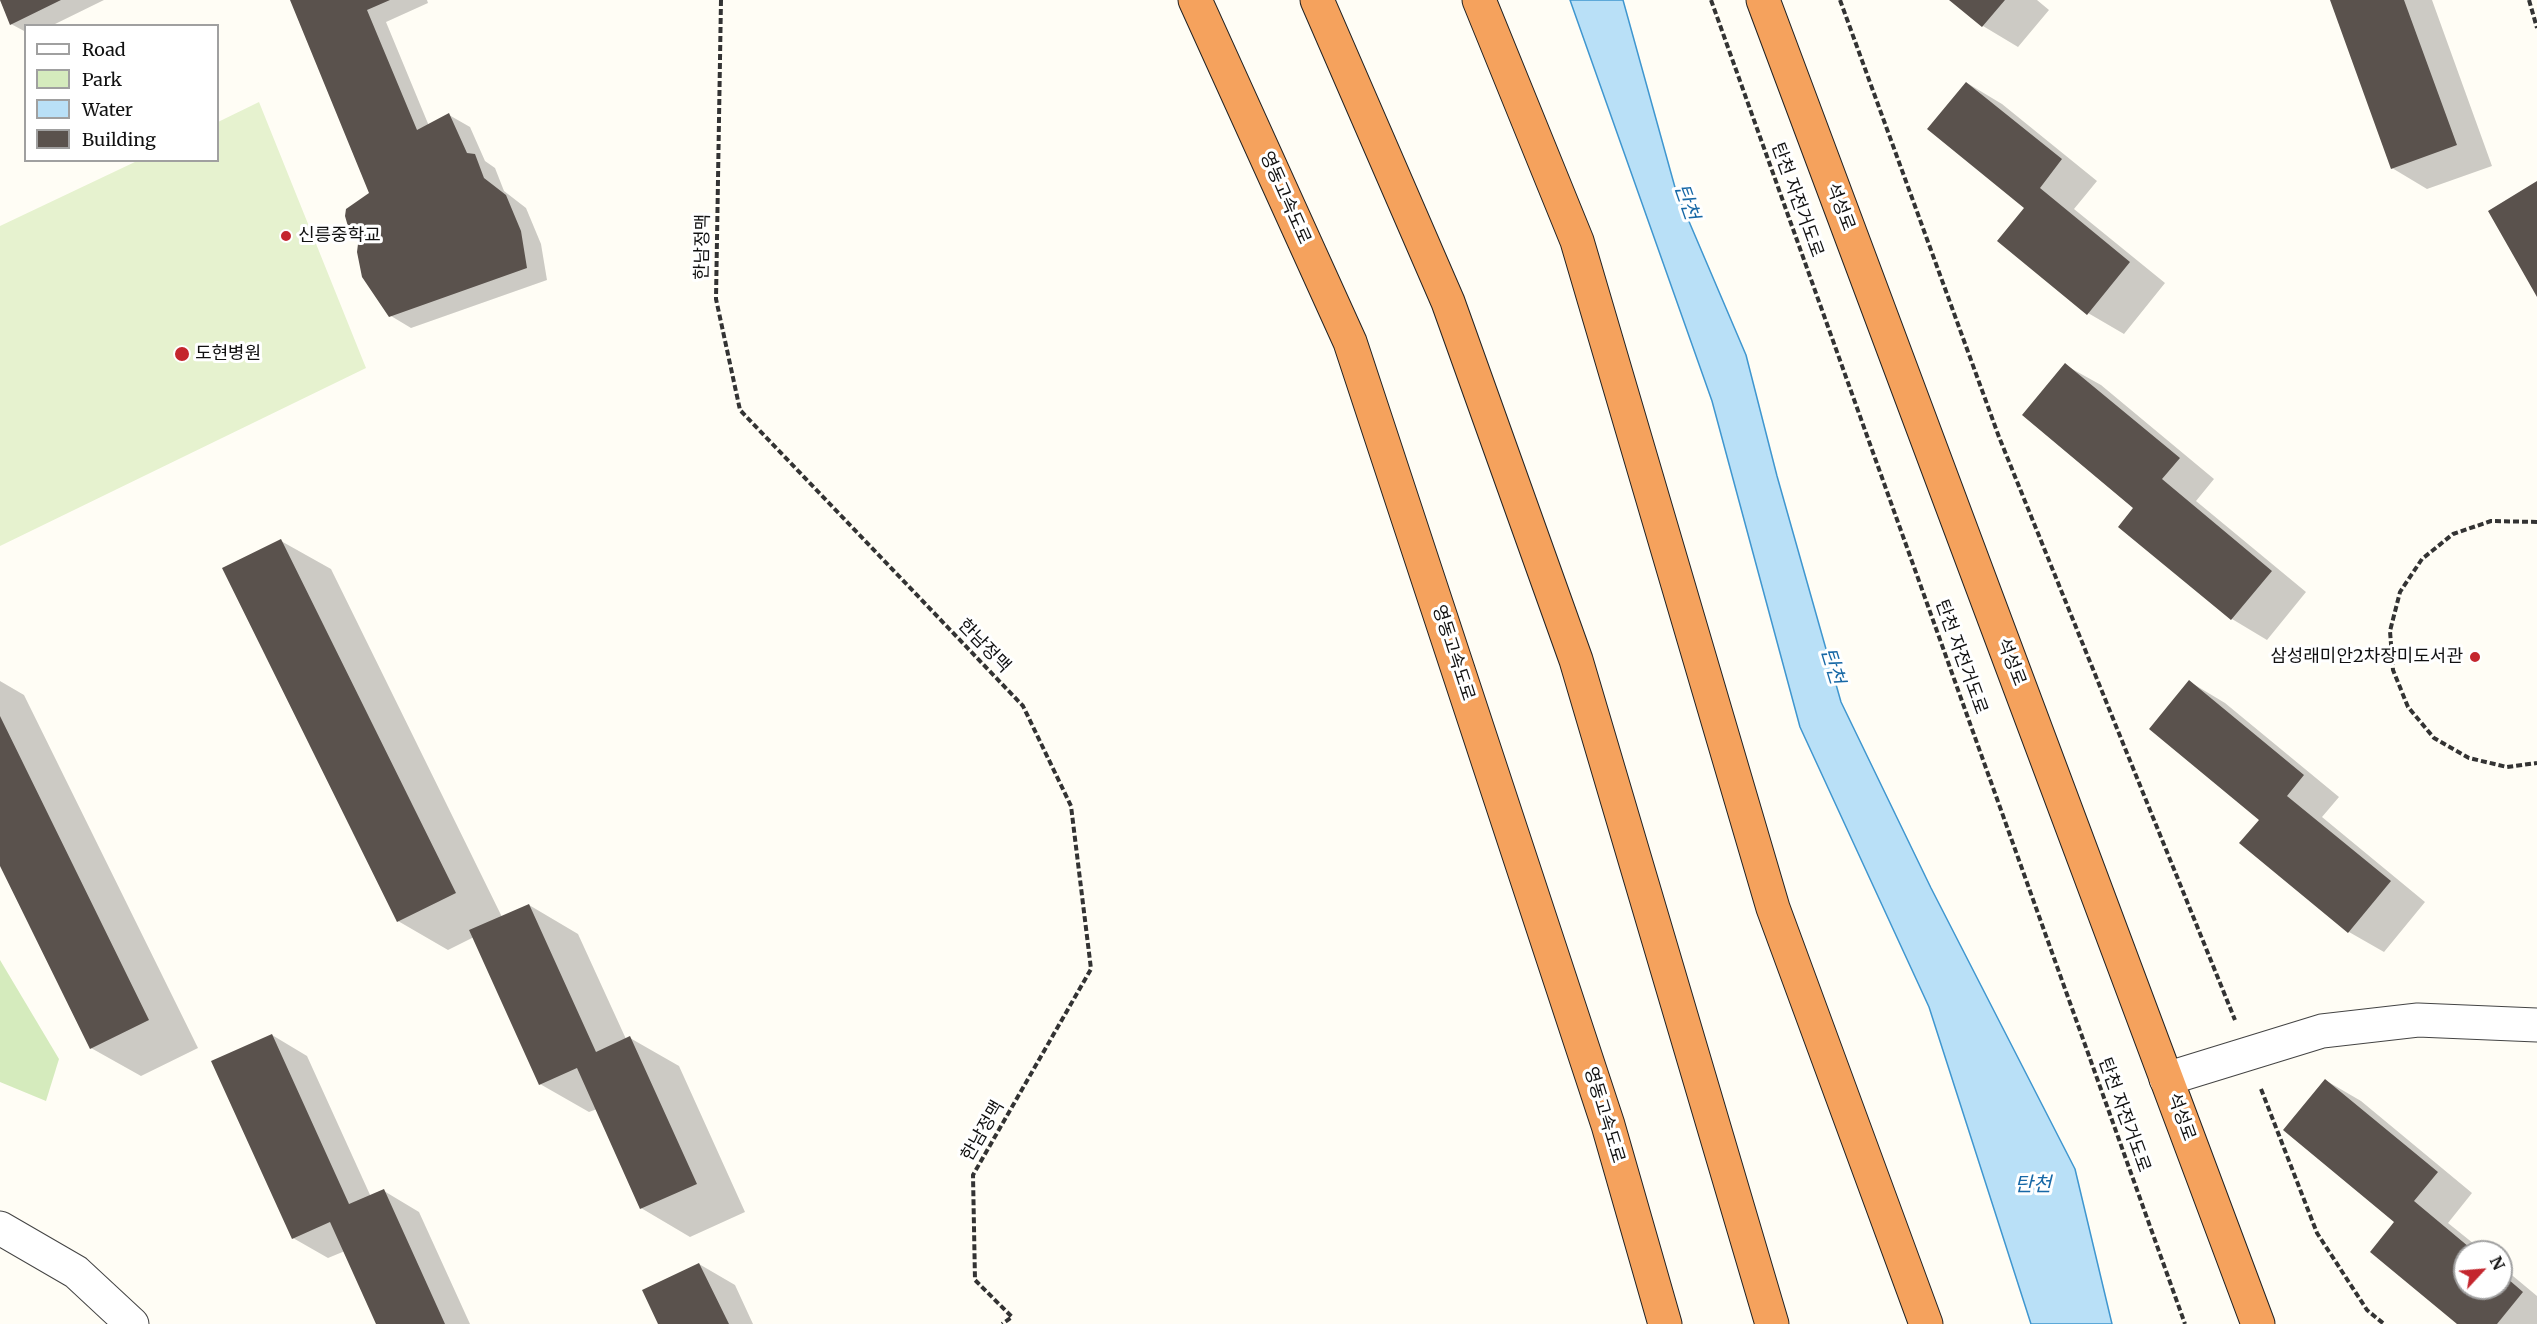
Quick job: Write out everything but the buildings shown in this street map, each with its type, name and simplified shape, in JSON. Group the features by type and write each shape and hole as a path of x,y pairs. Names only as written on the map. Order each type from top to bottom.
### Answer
{"highway":[{"name":"영동고속도로","path":"1195,0 1350,342 1608,1125 1665,1324"},
{"path":"1317,0 1448,302 1576,660 1772,1324"},
{"path":"1479,0 1577,241 1773,908 1926,1324"},
{"name":"석성로","path":"1763,0 2258,1324"}],"street":[{"path":"2166,1079 2322,1031 2418,1020 2537,1025"},
{"path":"0,1228 76,1272 132,1324"}],"path":[{"name":"한남정맥","path":"721,0 716,298 740,410 1023,706 1071,806 1091,969 973,1175 975,1280 1012,1317 1002,1324"},
{"name":"탄천 자전거도로","path":"1711,0 2185,1324"},
{"path":"1840,0 1999,437 2317,1233 2367,1310 2384,1324"},
{"path":"2529,0 2537,28"},
{"path":"2537,522 2491,521 2453,534 2422,559 2400,592 2390,631 2393,670 2408,707 2434,738 2469,758 2508,767 2537,763"}],"green space":[{"path":"259,102 366,368 0,546 0,226 135,162 219,162 219,122"},
{"path":"0,960 59,1059 46,1101 0,1082"}],"water":[{"name":"탄천","path":"1570,0 1623,0 1676,191 1746,355 1777,476 1841,702 1931,888 2075,1169 2112,1324 2031,1324 1929,1007 1800,727 1712,401"}],"place":[{"name":"신릉중학교","path":"286,236"},
{"name":"도현병원","path":"182,354"},
{"name":"삼성래미안2차장미도서관","path":"2475,657"}]}
